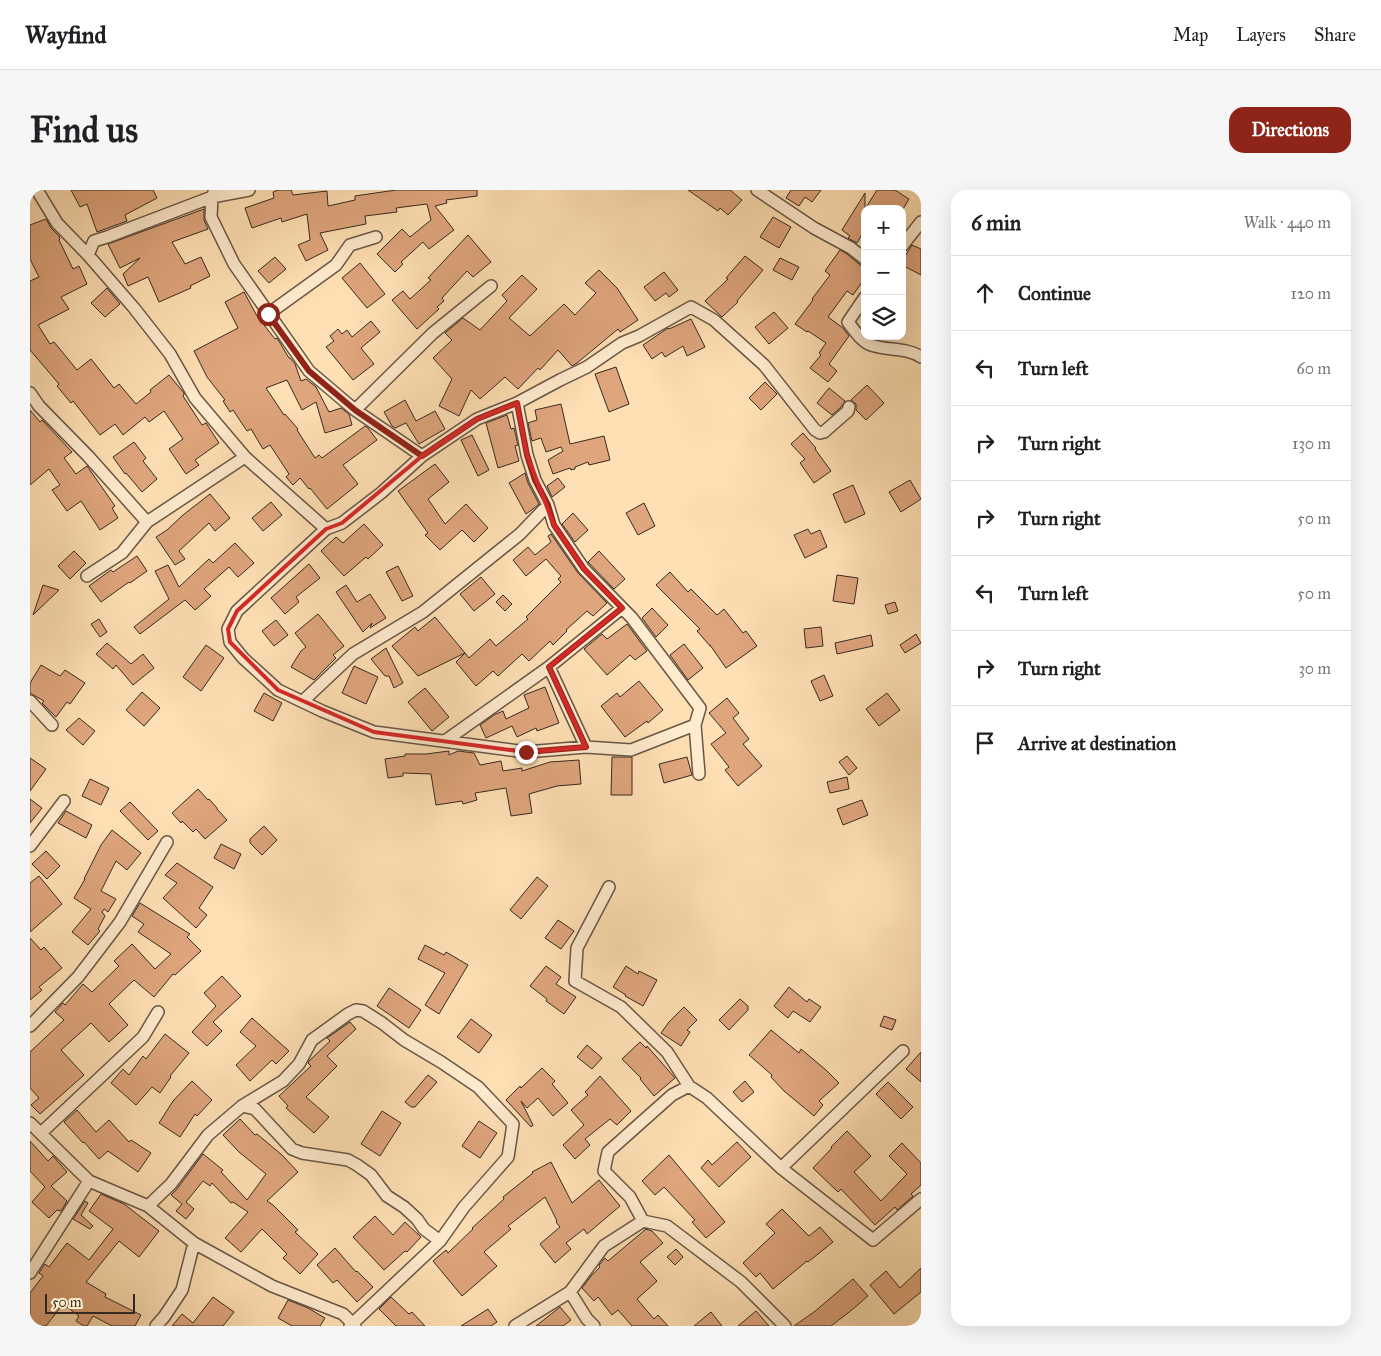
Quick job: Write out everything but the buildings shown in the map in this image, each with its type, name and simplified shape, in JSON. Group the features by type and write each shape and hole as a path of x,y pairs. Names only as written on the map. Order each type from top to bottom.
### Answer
{"street":[{"path":"37,190 57,223 134,308 170,354 195,398 245,457 326,529"},
{"path":"88,255 94,241 107,238 214,194 249,190"},
{"path":"757,190 814,228 851,248 861,256"},
{"path":"214,194 211,217 234,264 309,371 355,410 422,456"},
{"path":"906,241 921,222"},
{"path":"268,314 336,265 350,245 376,237"},
{"path":"355,410 433,333 491,286"},
{"path":"861,303 848,322 861,338"},
{"path":"695,725 631,750 586,747 526,752 374,732 322,711 278,690 243,658 230,642 228,629 237,611 326,529 342,523 381,493 422,456 477,419 517,403 587,367 622,343 639,336 691,307 714,320 764,365 815,430 824,432 848,410 849,406"},
{"path":"864,340 869,344 907,351 921,357"},
{"path":"30,393 39,406 88,456 147,522"},
{"path":"517,403 527,455 535,480 548,505 554,525 584,569 632,618 700,708 695,725 699,774"},
{"path":"87,576 122,553 147,522 245,457"},
{"path":"302,701 353,654 423,612 520,534 548,505"},
{"path":"445,741 549,667 622,608"},
{"path":"549,667 586,747"},
{"path":"30,701 52,725"},
{"path":"30,846 64,801"},
{"path":"30,1026 78,977 120,922 167,842"},
{"path":"609,887 577,948 575,981 622,1007 668,1052 689,1086 707,1098 781,1168 873,1240 921,1199"},
{"path":"30,1123 89,1181 148,1206 194,1243 272,1286 343,1314 352,1325 440,1241 464,1208 508,1157 513,1124 478,1087 404,1040 363,1011 356,1010 312,1040 298,1064 283,1080 242,1106 208,1134 171,1184 148,1206"},
{"path":"41,1133 143,1037 158,1012"},
{"path":"781,1168 903,1051"},
{"path":"643,1221 630,1197 604,1171 608,1152 672,1095 689,1086"},
{"path":"242,1106 255,1109 292,1149 302,1153 348,1160 357,1165 371,1175 387,1196 404,1207 417,1219 424,1230 440,1241"},
{"path":"30,1273 89,1181"},
{"path":"515,1326 570,1292 604,1246 643,1221 667,1226 741,1282 785,1326"},
{"path":"156,1326 182,1290 194,1243"},
{"path":"570,1292 587,1319 594,1326"}],"highlighted area":[{"path":"517,403 527,455 554,525 584,569 622,608 549,667 586,747 526,752 374,732 278,690 230,642 228,629 237,611 326,529 342,523 422,456 477,419"}],"route":[{"path":"268,314 309,371 355,410 422,456 477,419 517,403 527,455 535,480 548,505 554,525 584,569 622,608 549,667 586,747 526,752"}]}
